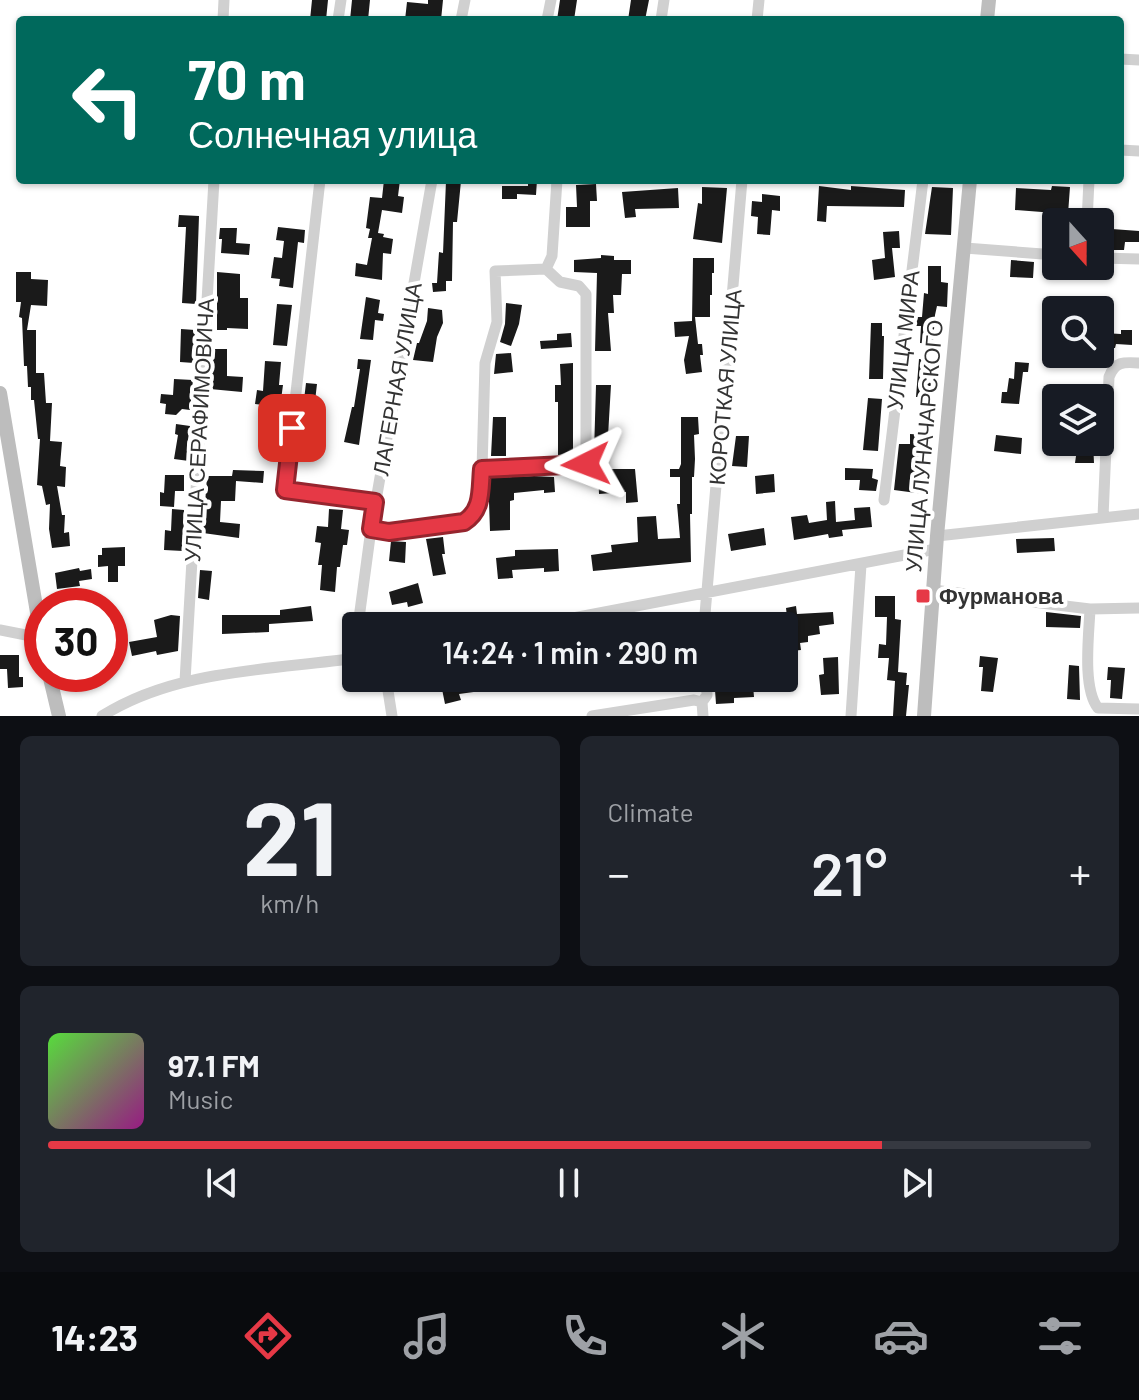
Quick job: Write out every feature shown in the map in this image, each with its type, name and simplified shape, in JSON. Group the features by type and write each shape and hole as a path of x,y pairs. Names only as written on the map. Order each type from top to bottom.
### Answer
{"main road":[{"name":"УЛИЦА ЛУНАЧАРСКОГО","path":"924,716 970,184"},
{"path":"0,393 33,588"},
{"path":"53,692 59,716"}],"street":[{"name":"УЛИЦА СЕРАФИМОВИЧА","path":"185,681 214,184"},
{"path":"320,184 285,490 375,502"},
{"name":"ЛАГЕРНАЯ УЛИЦА","path":"360,612 375,502 431,184"},
{"path":"546,269 552,256 557,184"},
{"name":"КОРОТКАЯ УЛИЦА","path":"706,612 742,184"},
{"name":"УЛИЦА МИРА","path":"884,500 923,184"},
{"path":"1088,208 1089,184"},
{"path":"965,248 1042,254"},
{"path":"1114,258 1139,259"},
{"path":"371,529 389,532 464,522 474,516 482,469 485,363 497,322 495,271 546,269 560,282 579,286 586,294 586,464 482,469"},
{"path":"1103,517 1109,377 1113,368 1121,362 1139,363"},
{"path":"606,612 861,565 937,542 1139,514"},
{"path":"851,716 861,565"},
{"path":"933,590 1090,609 1139,608"},
{"path":"1090,609 1089,680 1093,701 1098,708 1139,709"},
{"path":"0,630 24,636"},
{"path":"102,716 118,706 185,681 342,660"},
{"path":"388,692 392,716"},
{"path":"703,716 702,702 707,692"},
{"path":"592,716 694,700 702,702"}],"building":[{"path":"312,0 328,0 326,16 310,16"},
{"path":"352,0 370,0 368,16 350,16"},
{"path":"428,0 443,0 441,16 405,16 407,2 428,4"},
{"path":"560,0 577,0 575,16 558,16"},
{"path":"631,0 649,0 646,16 629,16"},
{"path":"384,184 400,184 398,196 404,197 402,213 382,210 378,233 393,239 391,254 383,253 382,280 355,276 356,263 367,265 372,238 368,238 370,229 366,228 370,197 382,198"},
{"path":"446,184 461,184 457,222 453,222 452,281 446,281 446,291 433,292 432,283 437,283 439,252 443,253"},
{"path":"537,184 536,195 517,194 517,199 502,199 502,186"},
{"path":"596,184 597,201 590,201 590,227 566,227 566,207 577,207 576,185"},
{"path":"819,186 851,190 851,186 905,190 904,207 827,206 826,222 817,221"},
{"path":"1052,186 1070,187 1068,208 1042,208 1042,212 1015,210 1016,188 1051,190"},
{"path":"702,187 727,188 722,243 693,239 698,203 702,204"},
{"path":"932,187 953,188 951,235 925,234"},
{"path":"678,188 679,208 635,209 636,217 625,218 622,192"},
{"path":"762,194 780,196 780,211 772,210 770,235 757,234 758,217 751,216 752,201 762,202"},
{"path":"179,215 199,216 196,304 182,303 186,227 178,227"},
{"path":"278,227 305,230 304,243 298,242 293,288 279,286 280,279 271,278 274,257 282,258 284,241 276,240"},
{"path":"220,228 237,228 236,243 250,244 249,255 221,253"},
{"path":"1114,229 1139,231 1139,242 1125,242 1124,250 1114,250"},
{"path":"899,231 900,248 892,248 895,277 874,280 872,260 885,258 883,232"},
{"path":"601,255 614,256 614,260 631,260 631,274 622,274 621,295 613,295 614,313 608,313 611,351 595,351 597,273 574,272 574,260 601,258"},
{"path":"693,258 714,258 714,273 710,317 695,317 698,344 702,344 702,372 686,374 684,360 689,336 675,337 674,322 692,321"},
{"path":"1011,260 1034,262 1033,278 1010,277"},
{"path":"928,266 941,266 941,282 948,283 947,307 937,306 933,344 920,343 921,326 914,326 915,317 922,317 924,293 928,294"},
{"path":"16,272 31,272 31,279 48,280 47,306 31,305 27,330 36,330 36,373 44,373 46,403 52,403 50,441 62,442 60,466 66,467 65,487 57,486 62,515 65,515 64,533 69,532 70,546 52,548 50,504 46,505 42,486 37,485 40,439 31,387 28,387 27,366 24,366 22,318 19,317 21,302 16,302"},
{"path":"217,272 240,274 240,298 248,298 248,329 217,330"},
{"path":"366,297 380,300 378,313 384,314 383,321 375,320 373,340 360,339"},
{"path":"506,303 522,305 511,346 500,342"},
{"path":"277,304 292,305 287,346 273,345"},
{"path":"428,308 442,310 443,323 433,362 413,360 427,321"},
{"path":"871,323 882,323 883,379 869,379"},
{"path":"181,329 195,330 194,363 180,362"},
{"path":"1121,330 1132,330 1132,345 1116,344 1114,348 1114,334 1121,334"},
{"path":"571,333 572,347 541,349 540,341 557,340 557,334"},
{"path":"213,349 227,349 227,376 243,377 242,392 210,389"},
{"path":"511,353 513,372 494,374 496,354"},
{"path":"358,359 371,360 359,445 344,442 354,407 360,369 357,369"},
{"path":"919,359 932,360 930,397 916,397"},
{"path":"265,361 281,362 279,385 283,385 280,407 255,404 257,390 263,391"},
{"path":"1015,362 1029,363 1028,372 1023,372 1019,404 1001,403 1002,392 1007,392 1009,378 1014,379"},
{"path":"573,363 573,454 558,455 555,385 561,385 560,364"},
{"path":"174,379 193,380 190,410 182,409 176,415 165,414 166,404 160,403 161,394 173,395"},
{"path":"306,383 317,384 315,401 321,402 319,420 302,417"},
{"path":"596,385 611,385 607,453 594,453"},
{"path":"868,398 882,399 878,451 863,450"},
{"path":"493,417 506,417 506,456 491,456"},
{"path":"681,417 698,417 699,434 694,435 690,514 691,562 593,571 591,555 612,552 611,545 638,542 637,517 656,516 658,539 680,538 677,504 680,504 680,477 670,477 670,469 679,469 681,464"},
{"path":"176,424 190,426 187,446 190,447 189,461 174,459 178,435 175,434"},
{"path":"910,434 927,435 928,466 925,466 924,494 894,490 899,444 910,444"},
{"path":"996,435 1022,438 1021,454 994,451"},
{"path":"736,436 749,436 747,467 732,466"},
{"path":"1076,456 1094,456 1094,463 1075,463"},
{"path":"845,468 873,469 872,478 878,480 876,491 859,490 860,480 845,480"},
{"path":"635,469 638,502 626,503 626,492 599,494 598,470"},
{"path":"233,470 264,471 263,483 236,481 235,501 221,501 220,522 240,524 239,538 203,533 207,476 232,476"},
{"path":"774,474 775,492 756,494 755,476"},
{"path":"165,475 184,475 184,491 175,491 174,507 160,506"},
{"path":"554,477 555,492 514,493 514,500 510,501 510,530 490,531 487,502 490,478"},
{"path":"835,501 836,522 855,520 854,508 870,507 872,527 842,530 843,536 829,538 828,534 794,540 791,517 807,515 809,523 827,520 826,502"},
{"path":"172,509 184,510 183,551 164,550 165,530 171,531"},
{"path":"329,509 343,510 341,529 349,530 340,567 337,567 335,592 320,590 322,565 318,565 321,543 315,542 317,526 328,527"},
{"path":"764,528 766,545 731,551 728,534"},
{"path":"443,537 446,574 433,576 426,539"},
{"path":"1054,538 1055,551 1017,553 1016,539"},
{"path":"391,541 406,542 405,563 389,561"},
{"path":"125,547 125,566 118,566 118,582 108,582 108,566 98,567 98,555 102,555 102,548"},
{"path":"558,549 559,571 544,572 544,568 512,570 513,578 498,579 496,558 515,556 515,550"},
{"path":"91,569 92,579 79,581 80,586 57,588 55,573"},
{"path":"200,570 212,571 209,600 198,598"},
{"path":"418,583 423,603 408,607 407,602 392,605 389,592"},
{"path":"875,596 895,596 895,619 901,620 898,672 907,673 906,685 909,685 906,716 893,716 895,681 887,680 889,658 878,658 879,644 886,645 887,617 875,617"},
{"path":"311,606 313,621 269,624 269,632 222,634 222,615 280,615 280,610"},
{"path":"796,606 797,612 786,612 786,608"},
{"path":"833,612 834,624 819,626 820,634 808,636 808,642 800,643 801,650 798,650 798,614"},
{"path":"1046,612 1081,616 1080,628 1046,627"},
{"path":"180,616 178,651 132,656 129,642 157,637 154,620"},
{"path":"0,655 19,655 19,677 23,677 23,687 8,688 7,669 0,669"},
{"path":"980,656 998,658 993,692 981,691 983,667 979,667"},
{"path":"838,657 839,694 821,695 819,675 824,674 823,658"},
{"path":"1069,665 1079,666 1080,700 1067,699"},
{"path":"1108,667 1125,668 1122,699 1110,698"},
{"path":"443,692 474,692 459,694 461,700 445,704"},
{"path":"715,692 754,692 754,697 734,698 734,703 716,704"}],"place":[{"name":"Фурманова","path":"923,596"}],"route":[{"path":"292,428 285,490 375,502 371,529 389,532 464,522 474,516 482,469 586,464"}]}
